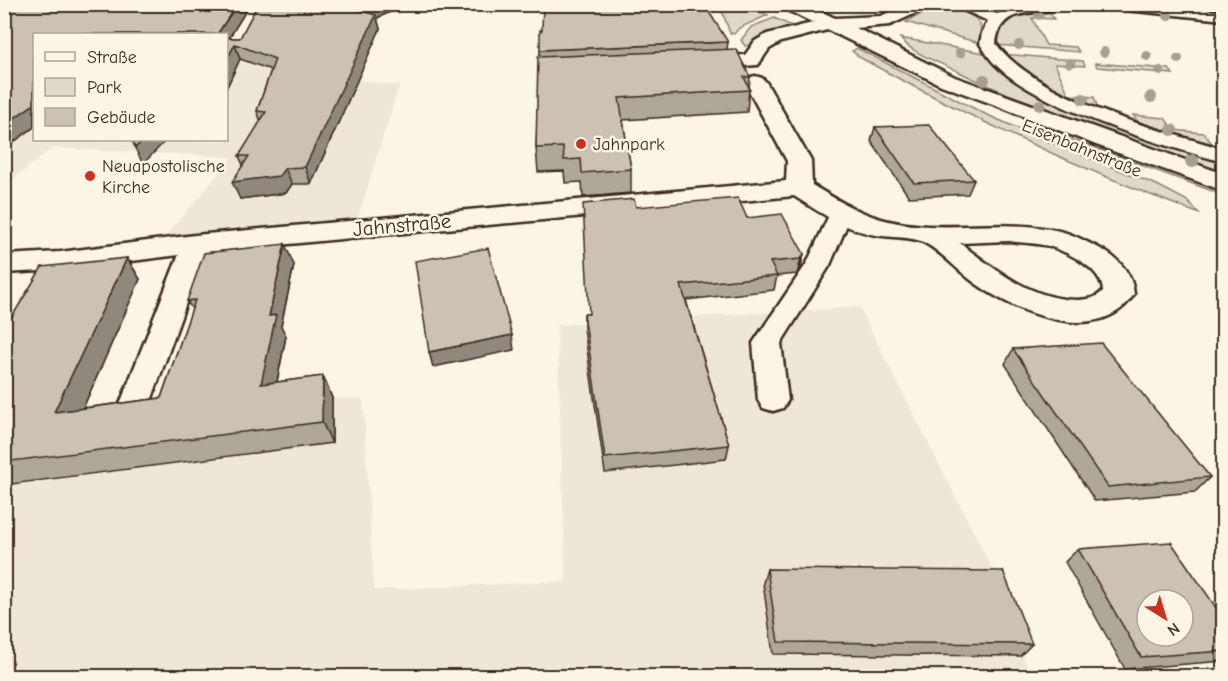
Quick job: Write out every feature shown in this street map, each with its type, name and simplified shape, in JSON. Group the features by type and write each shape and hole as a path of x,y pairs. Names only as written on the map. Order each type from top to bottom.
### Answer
{"street":[{"name":"Eisenbahnstraße","path":"789,4 833,23 948,81 1006,100 1104,140 1224,183"},
{"path":"833,23 854,9 870,4"},
{"path":"680,64 751,61 762,45 774,38 833,23 884,21 921,4"},
{"name":"Eisenbahnstraße","path":"948,81 977,104 1009,119 1132,169 1224,201"},
{"path":"756,82 799,161 799,188 841,213 876,226 933,235 1009,233 1058,239 1098,259 1118,280 1119,294 1104,307 1078,311 1048,307 1016,295 992,281 933,235"},
{"name":"Jahnstraße","path":"4,264 60,261 195,244 799,188"}],"lane":[{"path":"957,4 998,20"},
{"path":"1056,4 1020,7 998,20 989,31 988,44 999,62 1019,77 1052,95 1094,112 1224,156"},
{"path":"1106,4 1224,16"},
{"path":"773,400 767,343 818,265 841,213"},
{"path":"135,404 195,244"}],"shaded area":[{"path":"4,51 33,52 33,141 228,141 228,61 399,86 358,217 165,237 233,157 53,148 5,185"},
{"path":"859,307 993,570 1031,676 5,676 4,442 332,398 363,399 374,590 566,581 557,325"}],"green space":[{"path":"720,5 741,5 768,15 739,28 734,34 730,33"},
{"path":"944,8 964,12 977,20 981,28 979,43 906,22 929,10"},
{"path":"1047,8 1054,19 1032,18 1046,45 1076,47 1079,52 997,45 1001,28 1007,22 1021,14"},
{"path":"774,18 792,26 745,46 741,40 751,27"},
{"path":"900,38 984,53 998,69 1026,87 1223,162 1223,177 1090,128 991,87 927,58 905,44"},
{"path":"857,48 983,113 1157,185 1186,200 1200,214 1070,161 984,122 859,57 852,51"},
{"path":"1002,54 1083,61 1085,66 1055,64 1069,95 1094,97 1098,109 1040,83"},
{"path":"1095,63 1169,69 1173,74 1097,67"},
{"path":"979,98 1223,191 1223,195 1072,140"},
{"path":"1133,115 1165,118 1173,130 1204,133 1217,150 1138,123"}],"building":[{"path":"4,4 237,4 218,33 33,33 33,105 4,125"},
{"path":"258,4 372,4 358,10 376,15 305,167 285,168 279,176 232,182 249,156 239,156 266,112 257,111 275,59 235,44 228,57 228,38 240,38"},
{"path":"543,4 704,4 728,42 540,50"},
{"path":"736,49 750,77 744,77 750,90 619,98 631,169 582,173 581,159 564,160 563,147 536,148 538,57"},
{"path":"929,125 974,180 914,183 875,127"},
{"path":"132,141 142,141 135,148"},
{"path":"738,198 747,218 782,214 804,254 801,259 770,262 777,276 681,285 729,445 605,458 584,314 589,314 583,204 634,199 636,207"},
{"path":"285,244 269,316 276,315 261,384 323,376 322,422 4,462 4,330 42,267 127,258 54,412 161,398 195,300 187,301 204,253"},
{"path":"488,248 512,335 429,352 415,261"},
{"path":"1101,343 1210,477 1108,487 1013,349"},
{"path":"1171,542 1224,619 1224,651 1141,657 1136,648 1195,648 1195,588 1135,588 1135,647 1078,549"},
{"path":"767,569 1003,571 1032,644 778,642"}],"place":[{"name":"Jahnpark","path":"581,144"},
{"name":"Neuapostolische Kirche","path":"90,176"}]}
